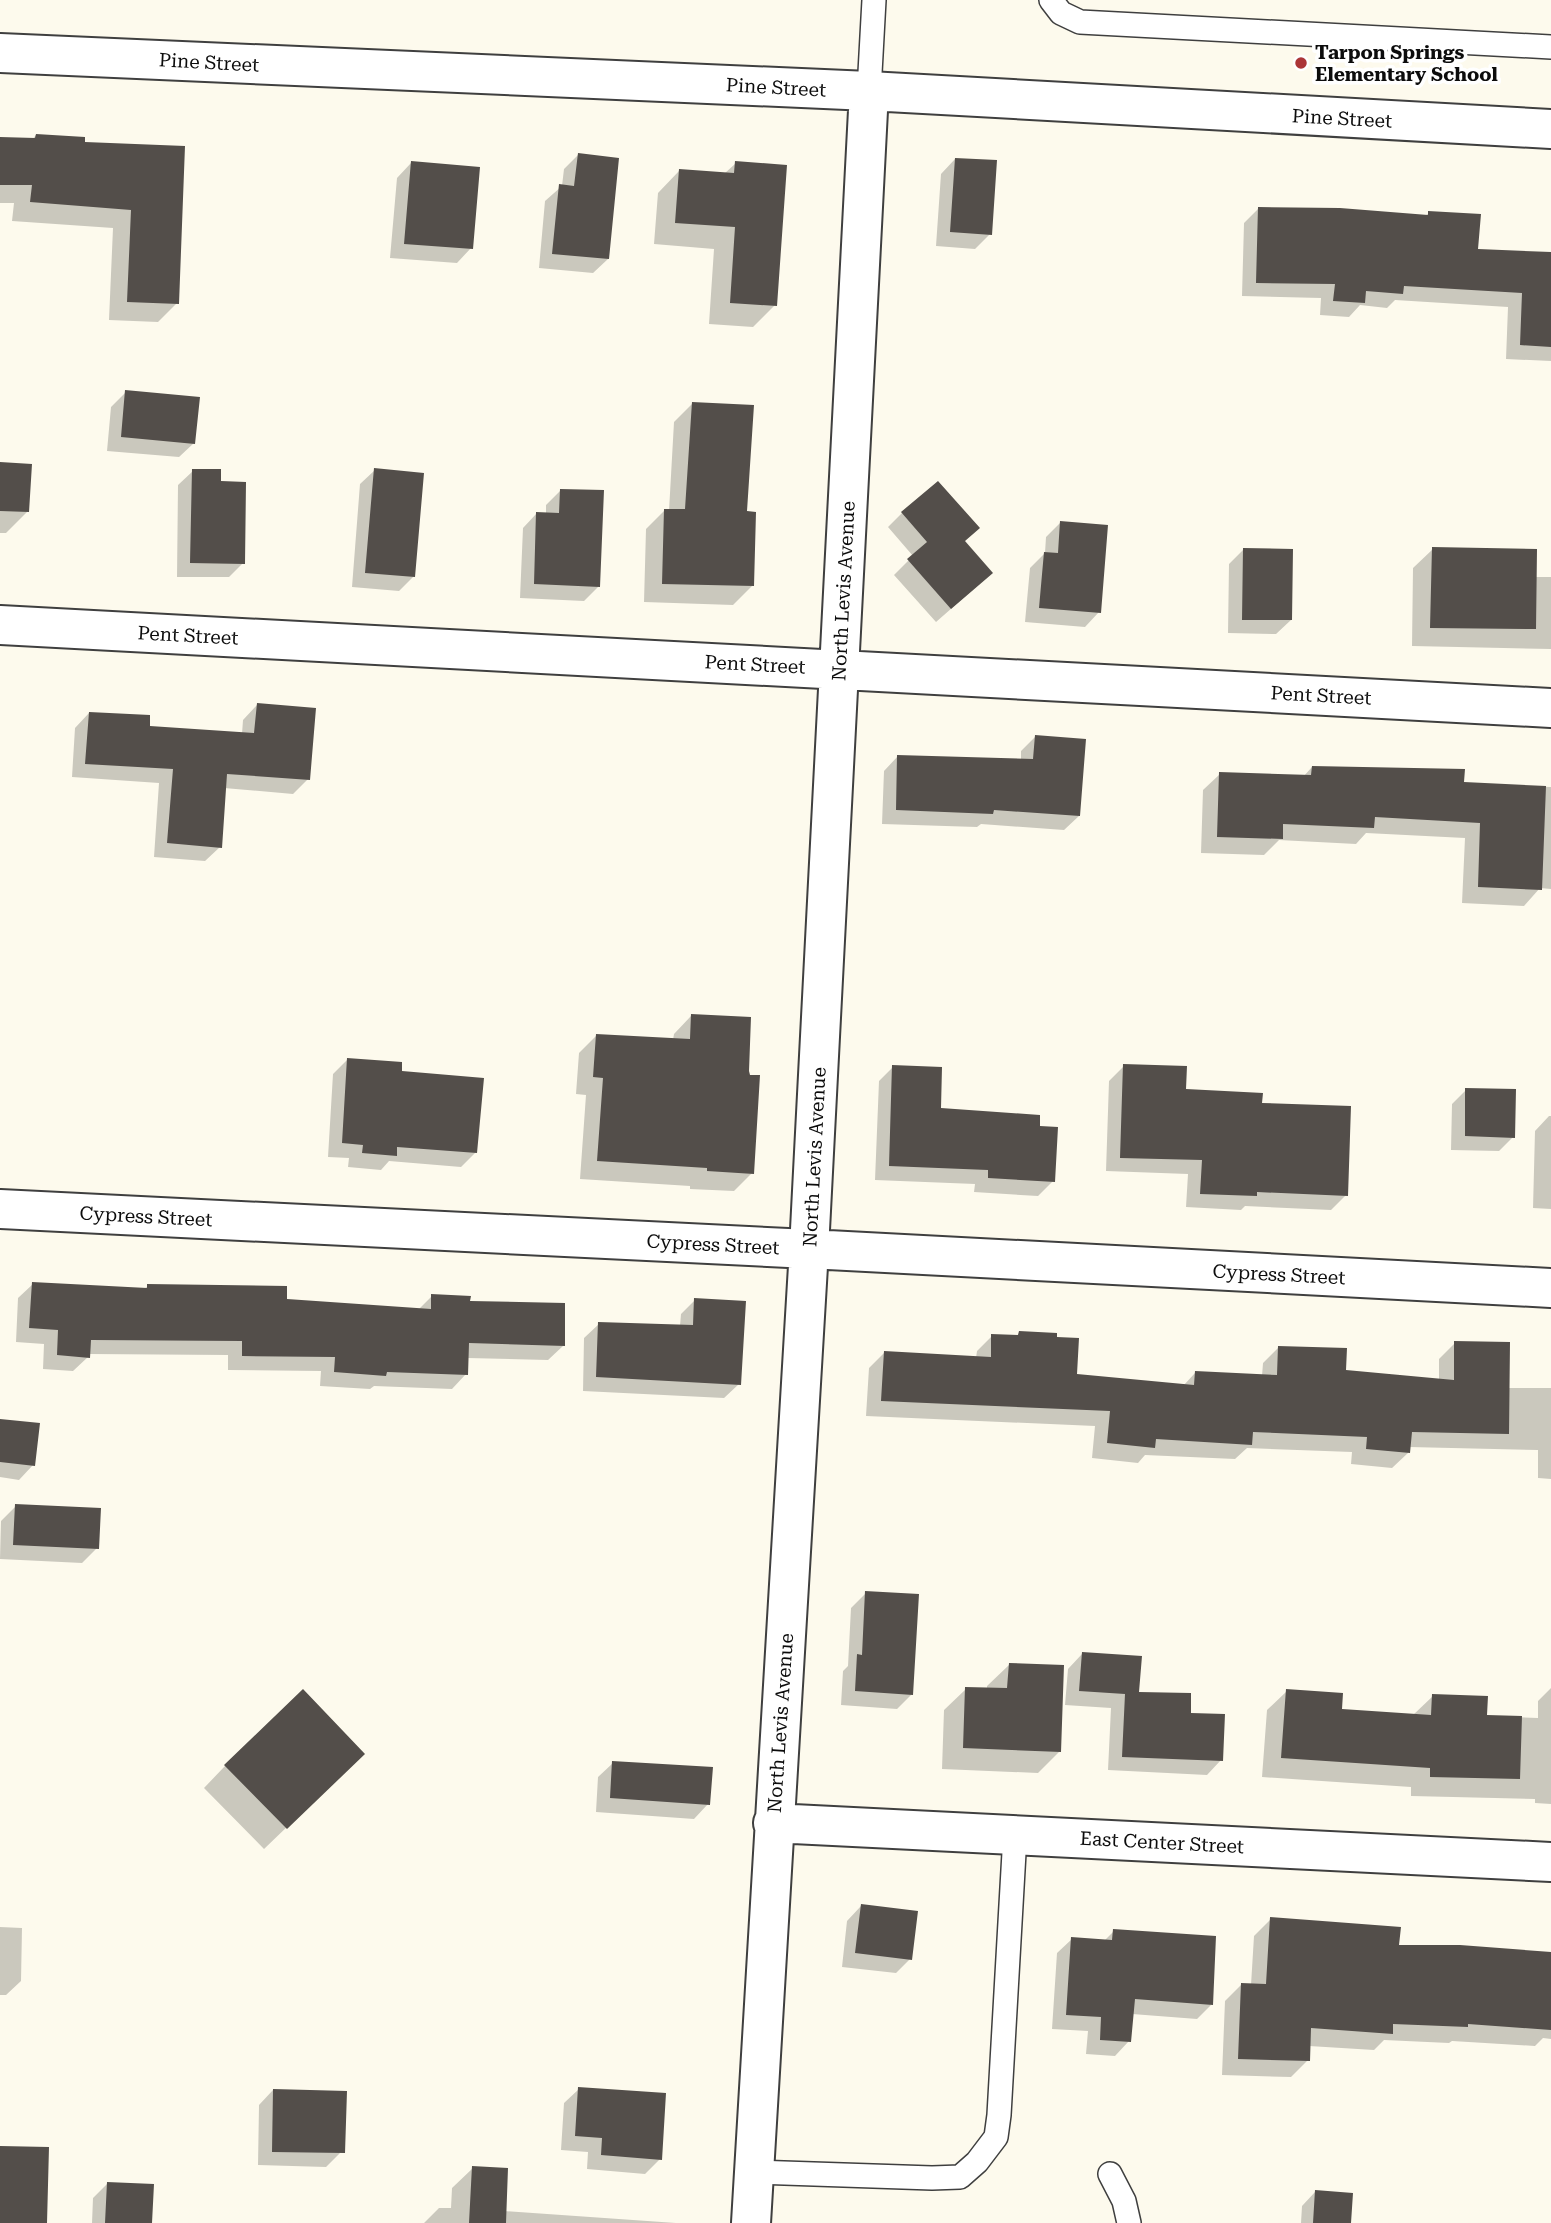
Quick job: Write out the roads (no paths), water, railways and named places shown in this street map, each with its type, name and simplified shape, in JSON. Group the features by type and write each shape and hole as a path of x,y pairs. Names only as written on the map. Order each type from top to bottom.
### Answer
{"street":[{"name":"Pine Street","path":"0,53 869,91 1551,129"},
{"name":"North Levis Avenue","path":"751,2223 809,1249 869,91"},
{"name":"Pent Street","path":"0,625 1551,708"},
{"name":"Cypress Street","path":"0,1209 1551,1288"},
{"name":"East Center Street","path":"773,1823 1551,1862"}],"lane":[{"path":"869,91 874,0"},
{"path":"1051,0 1061,13 1080,22 1551,47"},
{"path":"754,2172 960,2177 977,2162 996,2137 999,2115 1015,1835"},
{"path":"1110,2174 1124,2201 1129,2223"}],"place":[{"name":"Tarpon Springs Elementary School","path":"1301,63"}]}
